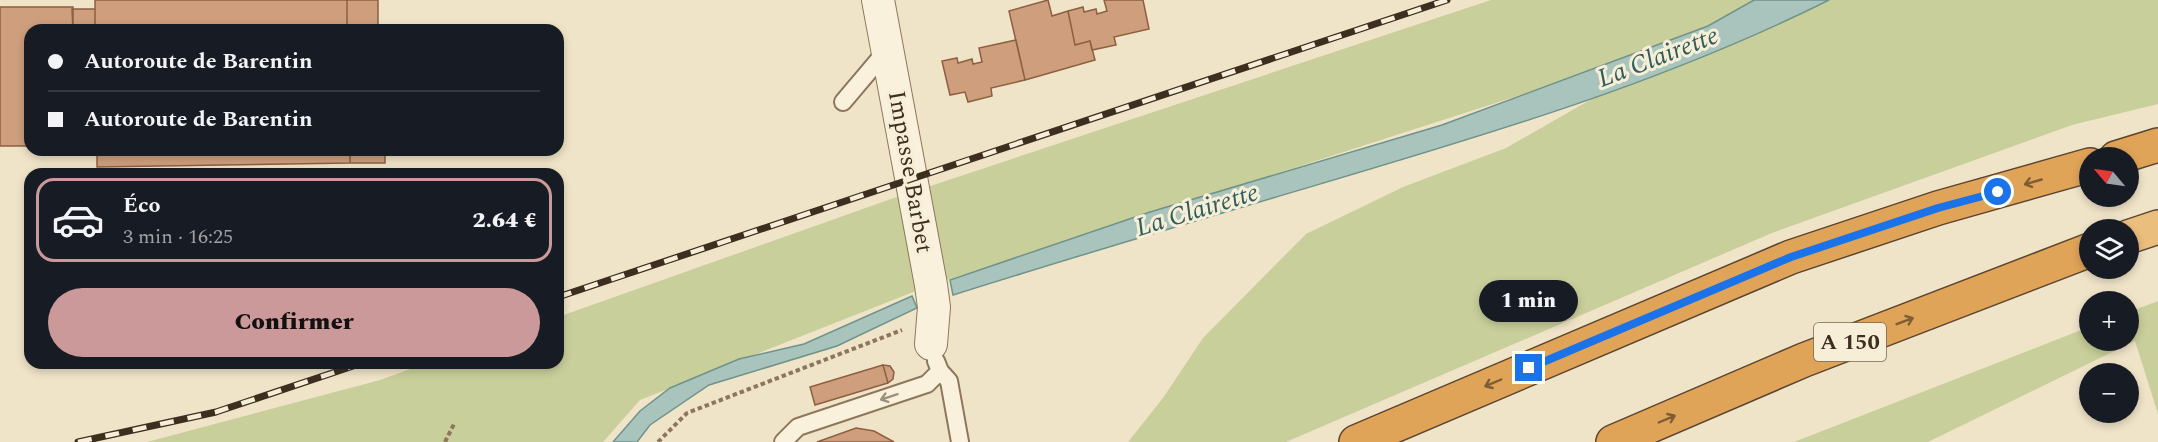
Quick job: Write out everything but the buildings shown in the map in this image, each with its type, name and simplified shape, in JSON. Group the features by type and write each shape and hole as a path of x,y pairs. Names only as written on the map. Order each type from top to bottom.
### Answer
{"highway":[{"path":"2139,151 2158,145"},
{"path":"1356,442 1791,257 1938,208 2079,168"},
{"path":"2139,233 2158,227"},
{"name":"A 150","path":"1613,442 1804,360 2079,254"}],"street":[{"name":"Impasse Barbet","path":"878,0 934,325"}],"lane":[{"path":"843,102 888,49"},
{"path":"783,442 798,427 927,384 934,325"},
{"path":"934,325 949,381 960,442"}],"path":[{"path":"658,442 687,413 934,325"},
{"path":"445,442 455,422"}],"green space":[{"path":"1491,0 2158,0 2158,104 2072,125 1772,233 1286,442 1128,442 1163,398 1203,338 1306,234 1403,187 1506,148 1590,100 1704,27 1542,88 931,285 640,400 603,442 147,442 380,380 410,369 564,369 564,315 891,199"},
{"path":"2158,301 2158,414 2138,351 2139,308"},
{"path":"2079,331 2079,351 2115,351 2090,363 2079,363 2079,368 1928,442 1794,442"}],"water":[{"name":"La Clairette","path":"1754,0 1829,0 1690,62 1547,114 953,295 950,280 1150,212 1442,125 1708,26"},
{"path":"912,296 917,308 837,346 709,385 650,425 637,442 613,442 640,411 670,388 739,359 804,344"}],"railway":[{"path":"564,295 1447,0"},
{"path":"78,442 216,412 344,369"}],"route":[{"path":"1529,368 1791,257 1938,208 1998,192"}]}
